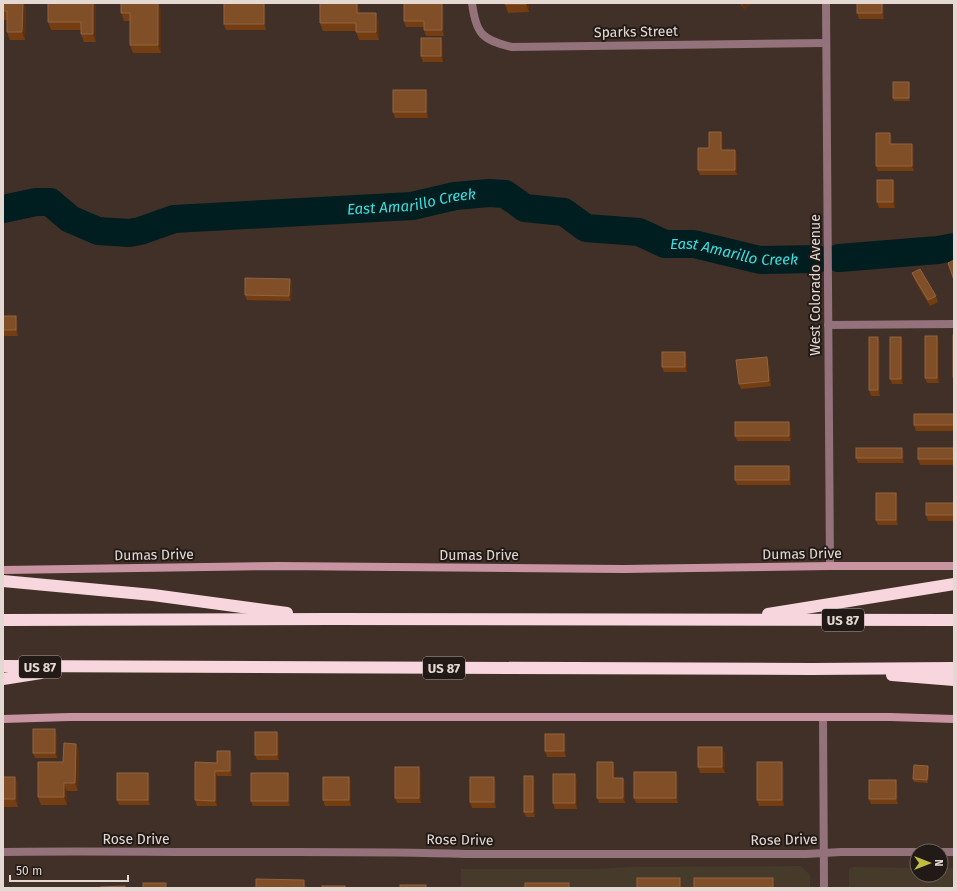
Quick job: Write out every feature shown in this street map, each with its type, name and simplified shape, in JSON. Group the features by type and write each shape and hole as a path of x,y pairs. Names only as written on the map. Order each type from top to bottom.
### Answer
{"highway":[{"path":"3,581 153,594 330,619"},
{"path":"732,620 954,584"},
{"name":"US 87","path":"3,620 954,620"},
{"name":"US 87","path":"3,666 811,669 954,668"},
{"path":"3,679 77,667"},
{"path":"811,669 954,680"}],"main road":[{"name":"Dumas Drive","path":"3,570 277,566 623,569 954,566"},
{"path":"3,719 69,717 954,718"}],"street":[{"name":"Sparks Street","path":"472,3 474,18 479,30 487,39 512,47 826,43"},
{"name":"West Colorado Avenue","path":"826,3 830,566"},
{"path":"828,325 954,324"},
{"path":"823,717 824,888"},
{"name":"Rose Drive","path":"3,852 410,852 466,854 806,854 909,852"}],"shaded area":[{"path":"801,866 810,875 810,888 461,888 461,869"},
{"path":"853,867 909,868 909,883 949,883 949,868 954,868 954,888 849,888 849,869"}],"building":[{"path":"3,3 23,3 22,32 7,32 7,11 3,11"},
{"path":"48,3 93,3 93,34 81,34 81,22 48,22"},
{"path":"121,3 158,3 158,45 130,45 130,13 121,13"},
{"path":"224,3 264,3 264,24 224,24"},
{"path":"320,3 357,3 357,13 376,13 376,32 356,32 356,23 320,23"},
{"path":"404,3 442,3 442,30 424,30 424,21 404,21"},
{"path":"526,3 526,4 505,4"},
{"path":"857,3 882,3 882,13 857,13"},
{"path":"421,38 441,38 441,56 421,56"},
{"path":"893,82 909,82 909,98 893,98"},
{"path":"393,90 426,90 426,112 393,112"},
{"path":"709,132 721,132 721,150 735,150 735,170 698,170 698,148 709,148"},
{"path":"876,133 890,133 890,144 912,144 912,166 876,166"},
{"path":"877,180 893,180 893,202 877,202"},
{"path":"954,260 954,280 948,263"},
{"path":"920,269 936,296 928,300 912,273"},
{"path":"245,278 290,279 289,296 245,295"},
{"path":"3,316 16,316 16,330 3,330"},
{"path":"954,335 954,377 953,377"},
{"path":"925,336 937,336 937,378 925,378"},
{"path":"869,337 878,337 878,390 869,390"},
{"path":"890,337 901,337 901,379 890,379"},
{"path":"662,352 685,352 685,367 662,367"},
{"path":"767,357 769,381 739,384 736,360"},
{"path":"914,414 954,414 954,425 914,425"},
{"path":"735,422 789,422 789,436 735,436"},
{"path":"856,448 902,448 902,458 856,458"},
{"path":"918,448 954,448 954,459 918,459"},
{"path":"735,466 789,466 789,480 735,480"},
{"path":"876,493 896,493 896,520 876,520"},
{"path":"926,503 954,503 954,515 926,515"},
{"path":"33,729 55,729 55,753 33,753"},
{"path":"255,732 277,732 277,755 255,755"},
{"path":"545,734 564,734 564,751 545,751"},
{"path":"64,743 76,744 75,783 64,783 64,797 38,797 38,762 63,762"},
{"path":"698,747 722,747 722,767 698,767"},
{"path":"217,751 230,751 230,771 215,771 215,801 195,800 195,762 217,763"},
{"path":"597,762 613,762 613,778 623,778 623,798 597,798"},
{"path":"757,762 782,762 782,800 757,800"},
{"path":"914,765 928,766 927,780 913,779"},
{"path":"395,767 419,767 419,798 395,798"},
{"path":"634,772 676,772 676,798 634,798"},
{"path":"117,773 148,773 148,800 117,800"},
{"path":"251,773 288,773 288,801 251,801"},
{"path":"553,774 575,774 575,803 553,803"},
{"path":"524,776 533,776 533,812 524,812"},
{"path":"3,777 15,777 15,799 3,799"},
{"path":"323,777 349,777 349,800 323,800"},
{"path":"470,777 494,777 494,802 470,802"},
{"path":"869,780 896,780 896,799 869,799"},
{"path":"637,878 680,878 680,888 637,888"},
{"path":"694,878 773,878 773,888 694,888"},
{"path":"256,879 304,880 304,888 256,888"},
{"path":"143,883 166,883 166,888 143,888"},
{"path":"525,883 569,883 569,888 525,888"},
{"path":"400,885 426,885 426,888 400,888"},
{"path":"125,886 125,888 100,888 100,887"},
{"path":"322,886 345,886 345,888 322,888"}],"waterway":[{"name":"East Amarillo Creek","path":"3,209 36,202 50,202 70,219 98,231 129,233 140,231 174,219 412,206 455,196 489,193 505,194 525,208 564,212 586,228 639,232 665,244 694,244 760,260 817,259"},
{"name":"East Amarillo Creek","path":"839,258 938,250 954,247"}]}
